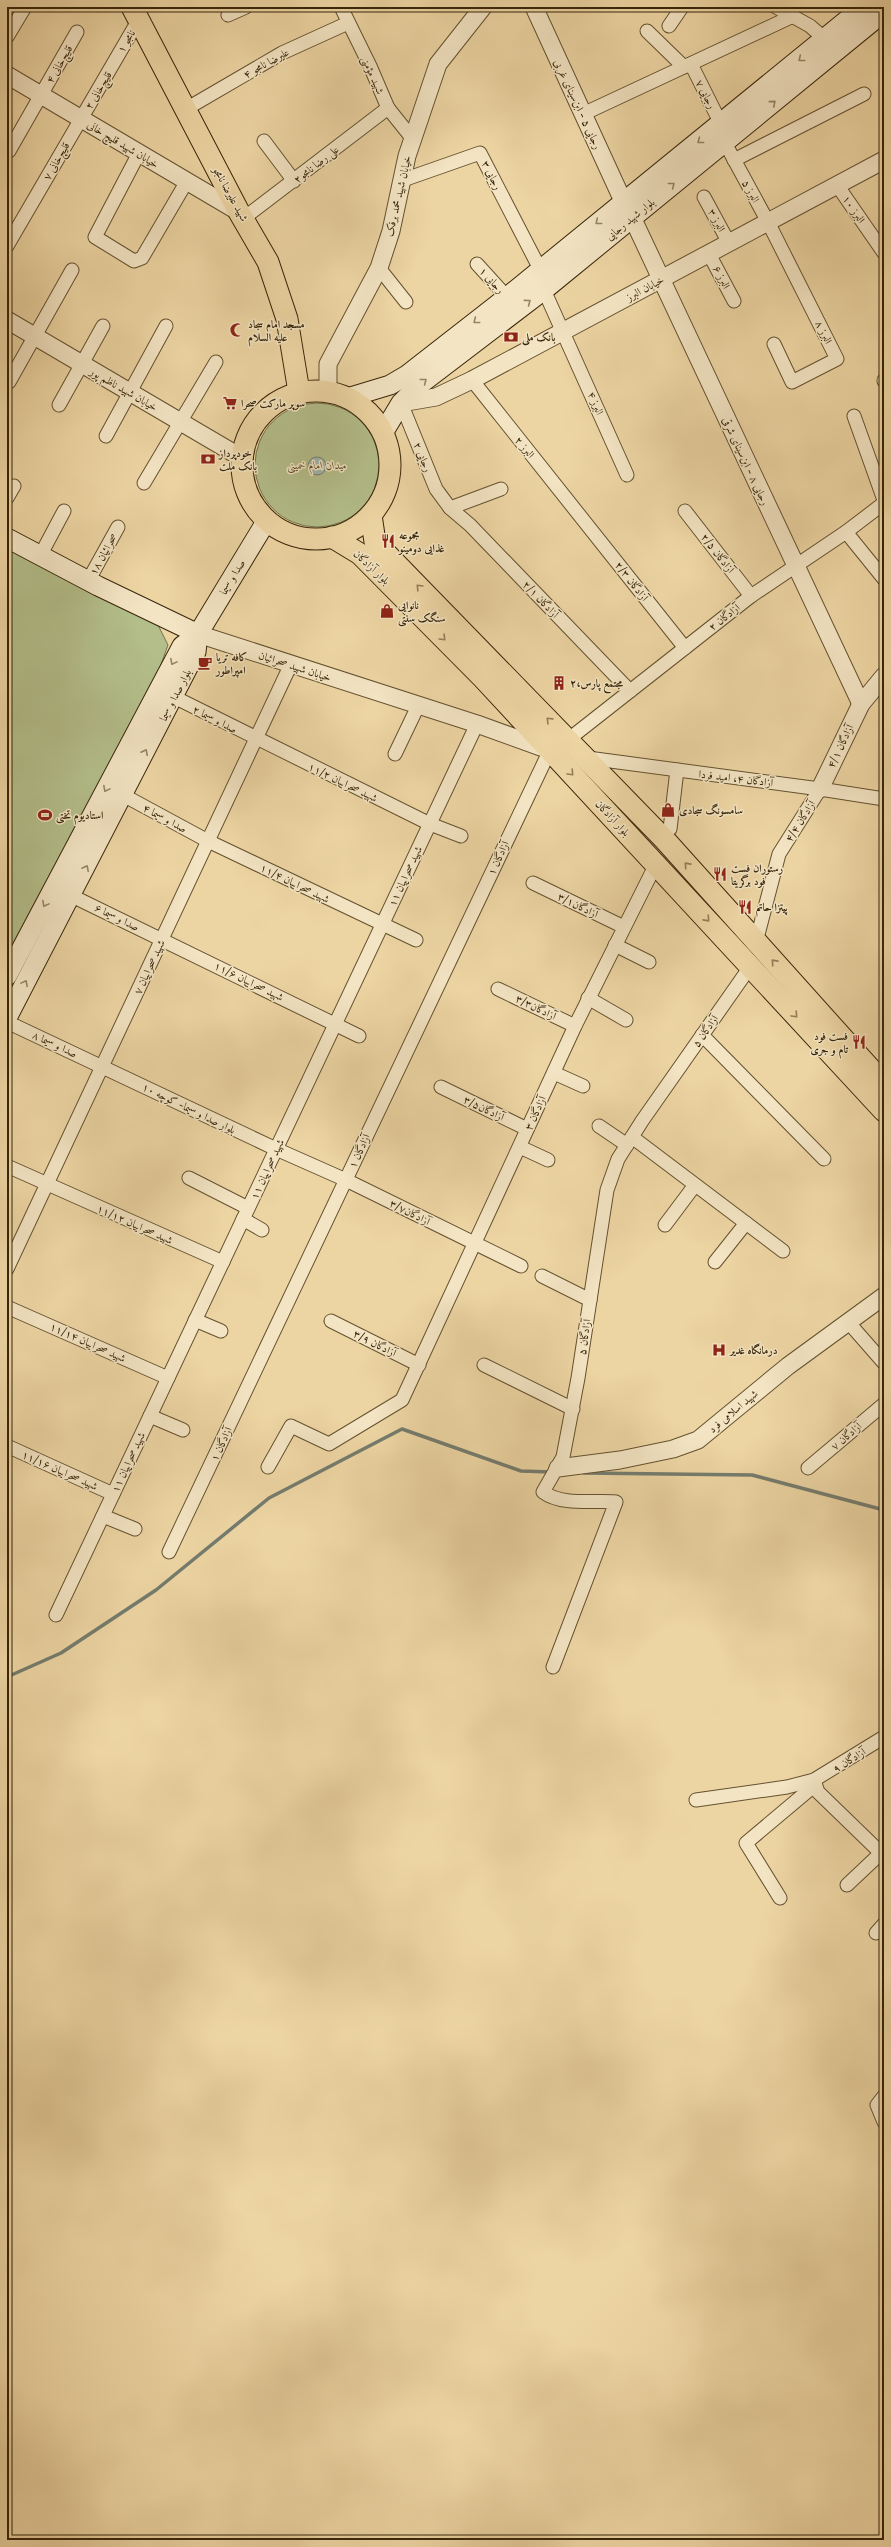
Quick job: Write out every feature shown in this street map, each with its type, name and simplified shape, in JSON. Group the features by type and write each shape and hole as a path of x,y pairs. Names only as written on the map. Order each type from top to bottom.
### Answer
{"main road":[{"name":"بلوار شهید رجایی","path":"383,433 401,403 418,386 544,290 627,209 721,124 863,7"},
{"name":"بلوار شهید رجایی","path":"337,395 390,384 407,375 507,297 540,269 725,143 884,12"},
{"name":"شهید علیرضا نامجو","path":"135,14 241,215 268,262 287,319 299,392"},
{"path":"299,392 337,395 360,406 373,418 383,433 389,454 390,475 383,496 371,515 353,529 332,537 301,537 286,533 267,520 252,502 243,481 242,458 247,436 260,416 278,401 299,392"},
{"name":"بلوار آزادگان","path":"371,515 376,542 496,679 550,750 884,1111"},
{"name":"صدا و سیما","path":"198,634 267,520"},
{"name":"بلوار آزادگان","path":"332,537 360,554 496,679 569,739 707,887 884,1084"},
{"name":"خیابان شهید صحرائیان","path":"7,538 88,581 198,634"},
{"name":"بلوار صدا و سیما","path":"7,1018 72,896 174,697 196,652 198,634"},
{"name":"بلوار صدا و سیما","path":"7,976 182,646 198,634"},
{"path":"692,902 707,887"}],"street":[{"path":"7,36 25,7"},
{"path":"228,15 246,7"},
{"name":"شهید مؤمنی","path":"341,7 370,66 388,108 412,138"},
{"name":"خیابان شهید محمد برفک","path":"337,395 328,364 379,268 391,231 412,138 438,64 483,7"},
{"name":"رجایی ۵ - ابن‌سینای غربی","path":"535,7 627,209"},
{"path":"669,26 682,7"},
{"path":"776,7 810,26 824,39"},
{"name":"نامجو ۱","path":"115,61 135,14"},
{"path":"583,114 793,16"},
{"name":"علیرضا نامجو ۴","path":"186,109 282,53 348,23"},
{"name":"رجایی ۷","path":"648,31 687,65 721,124"},
{"name":"قلیچ‌خانی ۴","path":"9,151 77,32"},
{"name":"قلیچ‌خانی ۲","path":"81,118 115,61"},
{"name":"خیابان شهید قلیچ خانی","path":"7,75 241,215"},
{"path":"734,160 864,94"},
{"name":"علی رضا نامجو۲","path":"241,215 294,182 388,108"},
{"name":"قلیچ‌خانی ۷","path":"7,246 81,118"},
{"path":"264,141 294,182"},
{"name":"البرز ۵","path":"725,143 768,222"},
{"path":"139,153 95,237 134,261 142,258 187,182"},
{"name":"رجایی ۳","path":"403,180 480,153 540,269"},
{"name":"خیابان البرز","path":"401,403 436,397 472,380 884,160"},
{"name":"البرز ۱۰","path":"837,185 884,253"},
{"name":"البرز ۳","path":"704,197 729,243"},
{"name":"رجایی ۸ - ابن‌سینای شرقی","path":"627,209 861,704"},
{"name":"البرز ۸","path":"768,222 837,359 792,382 774,344"},
{"name":"البرز ۶","path":"709,254 734,301"},
{"name":"رجایی ۱","path":"477,264 507,297"},
{"path":"379,268 406,302"},
{"path":"10,382 72,270"},
{"name":"البرز ۴","path":"544,290 565,331 627,475"},
{"name":"خیابان شهید ناظم پور","path":"7,320 242,458"},
{"path":"59,405 103,326"},
{"path":"106,436 166,326"},
{"path":"144,483 216,362"},
{"name":"البرز ۲","path":"472,380 579,514"},
{"name":"رجایی ۲","path":"401,403 436,489 450,508"},
{"path":"854,416 884,501"},
{"path":"7,498 14,486"},
{"path":"450,508 501,489"},
{"name":"آزادگان ۲","path":"569,739 751,596 846,532 884,501"},
{"name":"آزادگان ۲/۱","path":"450,508 470,525 630,691"},
{"path":"40,556 64,511"},
{"name":"آزادگان ۲/۵","path":"685,511 751,596"},
{"name":"آزادگان ۲/۳","path":"579,514 685,648"},
{"name":"صحرائیان ۱۸","path":"88,581 118,527"},
{"path":"846,532 884,579"},
{"name":"خیابان شهید صحرائیان","path":"198,634 477,724 550,750"},
{"name":"شهید صحراییان ۷","path":"7,1269 291,664"},
{"name":"آزادگان ۴/۱","path":"820,788 861,704 884,677"},
{"name":"صدا و سیما ۲","path":"174,697 256,740"},
{"path":"395,754 418,706"},
{"name":"شهید صحراییان ۱۱","path":"56,1615 477,724"},
{"name":"شهید صحراییان ۱۱/۲","path":"256,740 430,824 461,836"},
{"name":"آزادگان ۱","path":"169,1552 550,750"},
{"name":"آزادگان ۴، امید فردا","path":"588,758 820,788 884,799"},
{"path":"670,829 676,770"},
{"name":"آزادگان ۴/۴","path":"756,942 779,854 820,788"},
{"name":"صدا و سیما ۴","path":"123,795 208,841"},
{"name":"شهید صحراییان ۱۱/۴","path":"208,841 416,940"},
{"name":"آزادگان ۳","path":"268,1467 290,1426 330,1444 402,1400 588,998 656,864"},
{"name":"آزادگان۳/۱","path":"532,883 624,927"},
{"name":"صدا و سیما ۶","path":"72,896 162,939"},
{"name":"شهید صحراییان ۱۱/۶","path":"162,939 359,1036"},
{"path":"615,945 649,962"},
{"name":"آزادگان ۵","path":"554,1667 616,1502 550,1498 543,1492 564,1457 573,1409 607,1190 618,1159 750,966"},
{"name":"آزادگان۳/۳","path":"498,989 575,1026"},
{"path":"588,998 626,1020"},
{"name":"صدا و سیما ۸","path":"7,1022 102,1066"},
{"path":"702,1035 824,1159"},
{"name":"بلوار صدا و سيما- كوچه ١٠","path":"102,1066 276,1149 346,1180"},
{"path":"554,1073 583,1086"},
{"name":"آزادگان۳/۵","path":"441,1088 527,1129"},
{"path":"599,1126 629,1142 695,1185 783,1251"},
{"path":"520,1146 548,1160"},
{"name":"شهید صحراییان ۱۱/۱۲","path":"7,1166 46,1185 223,1262"},
{"path":"189,1178 246,1214 262,1230"},
{"name":"آزادگان۳/۷","path":"346,1180 473,1244 521,1266"},
{"path":"665,1225 695,1185"},
{"path":"715,1262 746,1223"},
{"path":"542,1276 590,1300"},
{"name":"شهید اسلامی فرد","path":"558,1468 620,1460 698,1440 788,1366 884,1296"},
{"name":"شهید صحراییان ۱۱/۱۴","path":"7,1307 168,1378"},
{"path":"195,1320 221,1331"},
{"name":"آزادگان ۳/۹","path":"331,1321 419,1366"},
{"path":"849,1323 884,1363"},
{"path":"484,1365 573,1409"},
{"name":"آزادگان ۷","path":"808,1468 884,1404"},
{"path":"150,1416 184,1430"},
{"name":"شهید صحراییان ۱۱/۱۶","path":"7,1446 113,1494"},
{"path":"103,1516 135,1529"},
{"name":"آزادگان ۹","path":"815,1783 884,1738"},
{"path":"696,1800 815,1783"},
{"path":"815,1783 818,1792 882,1854 847,1884"},
{"path":"780,1898 746,1843 815,1783"},
{"path":"884,2096 877,2105 884,2122"}],"green space":[{"name":"میدان امام خمینی","path":"317,403 329,404 341,408 361,421 374,441 378,453 378,477 374,489 361,509 341,522 329,526 317,527 305,526 293,522 273,509 260,489 256,477 255,465 256,453 260,441 273,421 293,408 305,404"},
{"name":"استادیوم تختی","path":"7,541 158,625 168,645 159,670 7,959"}],"water":[{"path":"317,457 323,460 326,466 323,472 317,475 311,472 308,466 311,460"}],"waterway":[{"path":"7,1677 61,1653 156,1590 269,1498 402,1429 521,1471 551,1472"},
{"path":"584,1473 752,1475 884,1510"}],"place":[{"name":"مسجد امام سجاد علیه السلام","path":"237,330"},
{"name":"بانک ملی","path":"511,337"},
{"name":"سوپر مارکت صحرا","path":"230,403"},
{"name":"خودپرداز بانک ملت","path":"208,459"},
{"name":"مجموعه غذایى دومینو","path":"388,541"},
{"name":"نانوایی سنگک سنتی","path":"387,611"},
{"name":"کافه تریا امپراطور","path":"205,663"},
{"name":"۲،مجتمع پارس","path":"559,683"},
{"name":"سامسونگ سجادی","path":"668,810"},
{"name":"استادیوم تختی","path":"45,815"},
{"name":"رستوران فست فود برگریتا","path":"720,874"},
{"name":"پیتزا حاتم","path":"745,907"},
{"name":"فست فود تام و جرى","path":"859,1042"},
{"name":"درمانگاه غدیر","path":"719,1350"}]}
